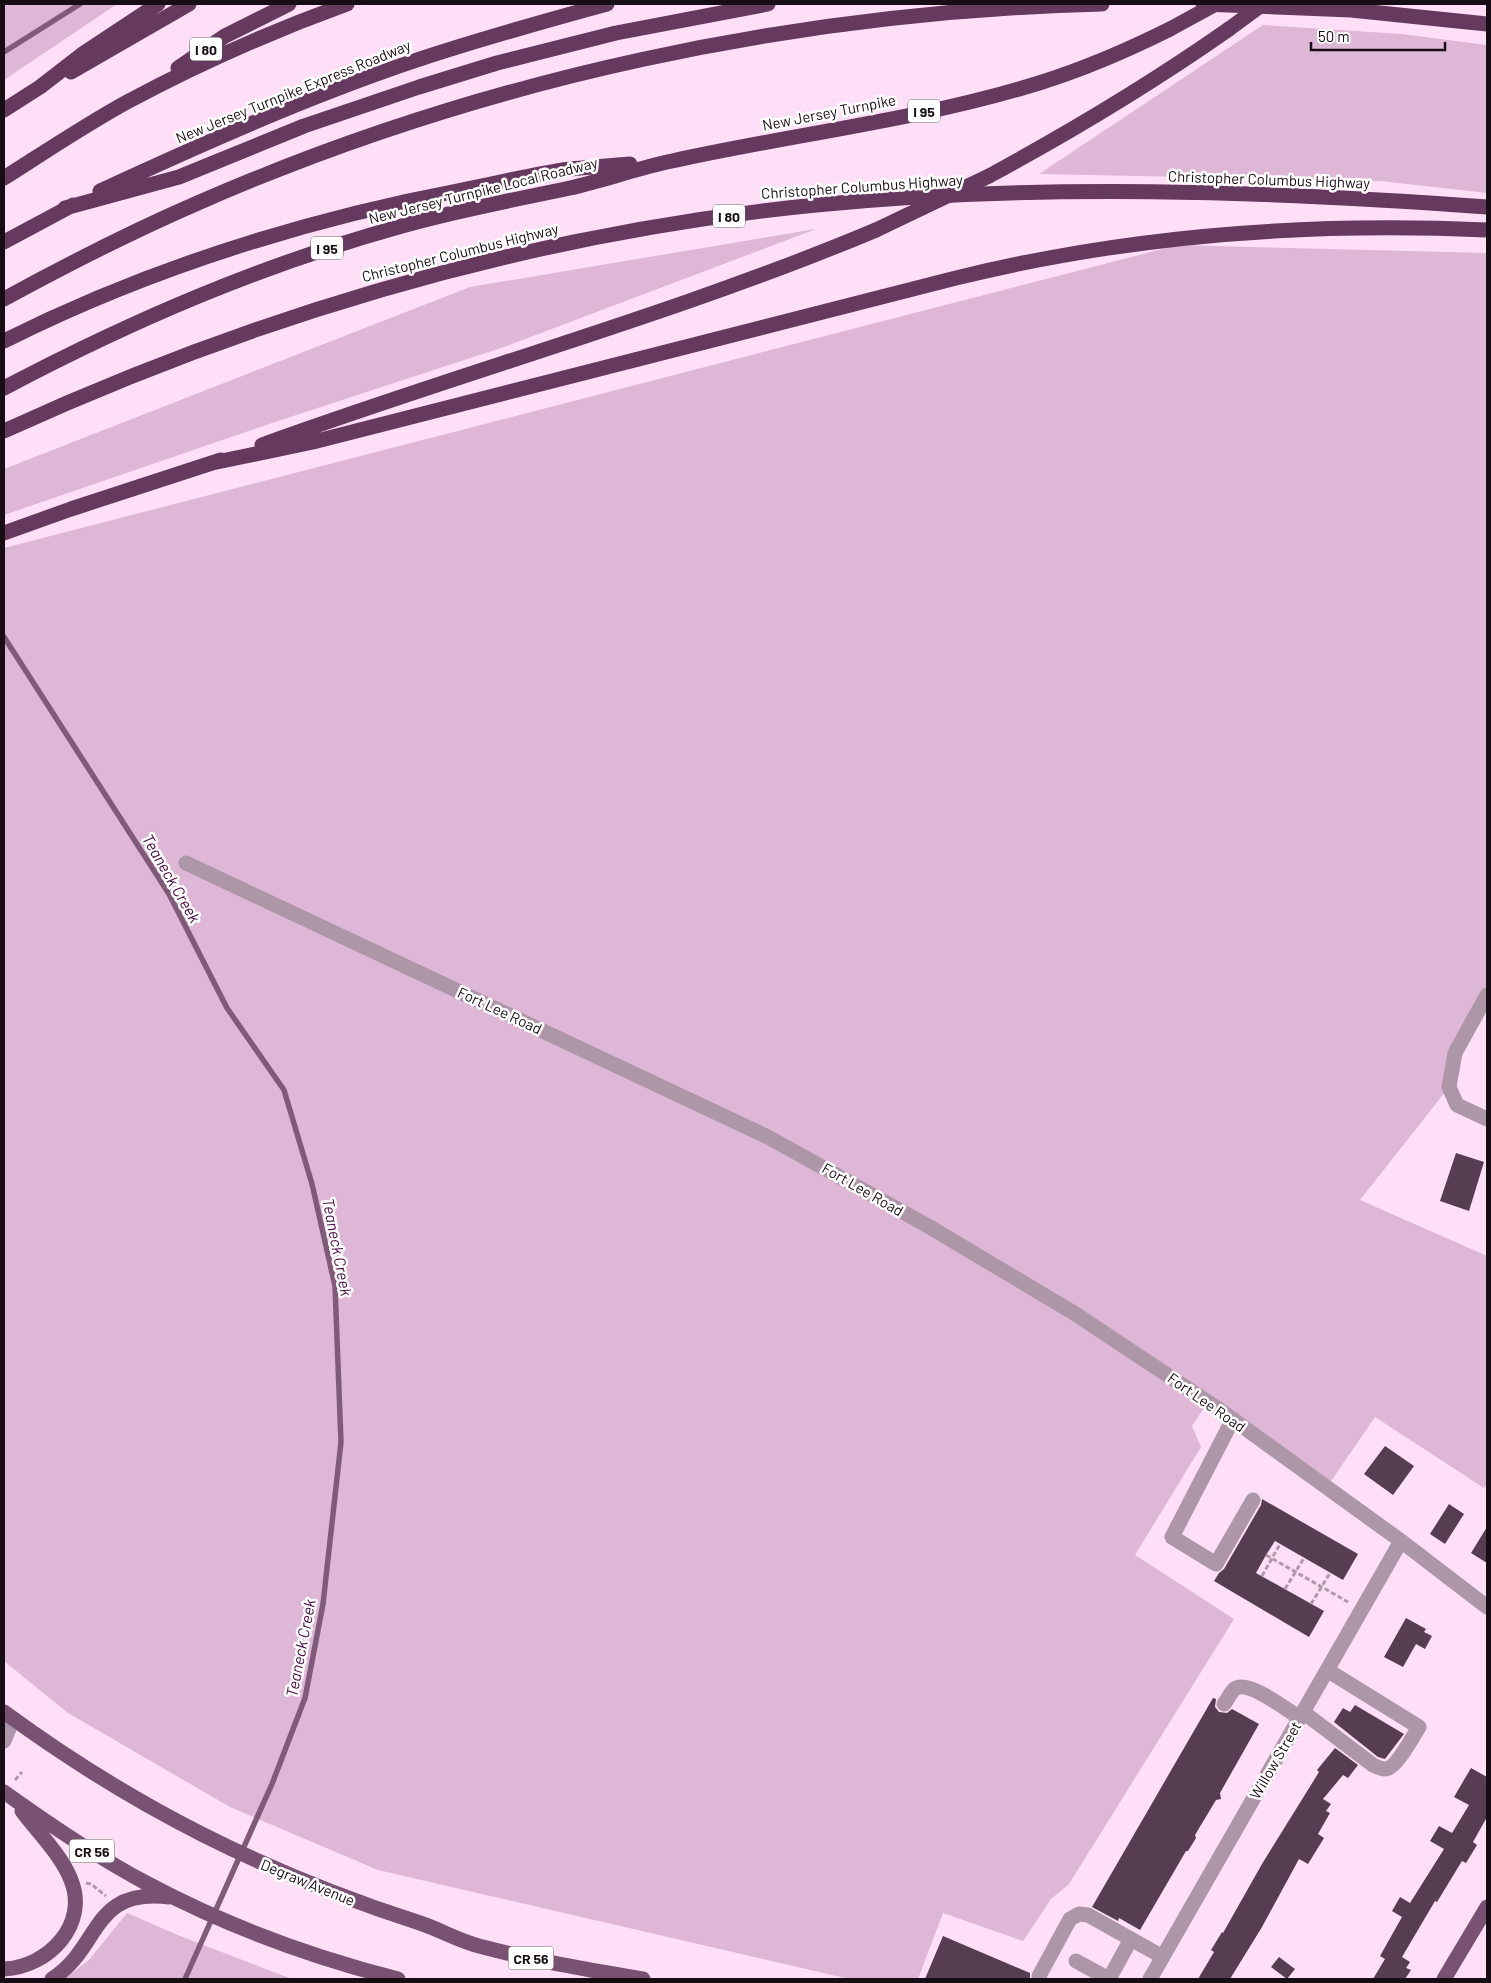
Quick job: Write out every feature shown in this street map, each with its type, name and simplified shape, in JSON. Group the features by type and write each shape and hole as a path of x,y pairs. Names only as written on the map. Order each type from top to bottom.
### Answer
{"highway":[{"path":"4,110 40,87 84,53 158,4"},
{"path":"40,87 89,63 189,4"},
{"name":"I 80","path":"127,102 225,36 289,4"},
{"path":"4,178 85,126 127,102 265,36 347,4"},
{"name":"New Jersey Turnpike Express Roadway","path":"4,242 66,208 220,137 366,79 483,39 607,4"},
{"path":"66,208 179,177 314,123 498,63 616,33 768,4"},
{"path":"4,299 83,257 151,224 276,170 422,119 544,84 622,64 700,48 854,22 983,9 1102,4"},
{"path":"1201,4 1351,10 1487,24"},
{"name":"New Jersey Turnpike","path":"669,161 889,119 1000,94 1077,70 1170,29 1216,4"},
{"path":"4,533 212,463 338,418 723,289 789,266 876,230 989,176 1067,133 1119,102 1229,29 1263,4"},
{"name":"I 95","path":"4,341 89,301 157,275 236,247 356,212 569,169 669,161"},
{"name":"New Jersey Turnpike Local Roadway","path":"4,388 133,323 209,290 285,262 363,237 442,215 573,187 669,161"},
{"name":"Christopher Columbus Highway","path":"4,431 176,357 261,326 362,294 519,253 696,220 865,201 938,196 1052,193 1256,194 1487,207"},
{"path":"212,463 314,442 973,274 1054,257 1183,237 1274,230 1398,227 1487,230"}],"main road":[{"name":"Degraw Avenue","path":"7,1719 110,1784 223,1846 268,1867 332,1893 482,1947 543,1961 643,1979"},
{"name":"CR 56","path":"8,1795 91,1851 195,1908 310,1954 398,1979"},
{"path":"4,1968 29,1964 51,1951 70,1924 75,1898 72,1881 64,1866 8,1795"},
{"path":"52,1979 76,1959 98,1924 112,1909 127,1901 146,1897 176,1898"},
{"path":"1444,1979 1487,1907"}],"street":[{"name":"Fort Lee Road","path":"186,863 802,1154 928,1226 1074,1313 1220,1410 1401,1541 1487,1607"},
{"path":"1487,995 1455,1053 1449,1086 1457,1105 1487,1119"},
{"path":"1233,1419 1172,1537 1216,1564 1253,1500"},
{"name":"Willow Street","path":"1150,1979 1401,1541"},
{"path":"1224,1704 1233,1691 1244,1686 1253,1689 1301,1715 1374,1765 1385,1769 1390,1768 1398,1760 1419,1727 1327,1670"},
{"path":"4,1741 7,1719"},
{"path":"1039,1976 1070,1919 1079,1914 1088,1915 1163,1957"},
{"path":"1076,1961 1109,1979 1131,1939"}],"path":[{"path":"1262,1576 1280,1544"},
{"path":"1266,1555 1362,1609"},
{"path":"1285,1589 1304,1558"},
{"path":"1311,1604 1330,1573"},
{"path":"14,1780 22,1772"},
{"path":"83,1883 91,1884 106,1896 108,1901"}],"shaded area":[{"path":"4,4 117,4 4,80"},
{"path":"1263,25 1401,34 1487,45 1487,193 1380,181 1039,174"},
{"path":"816,229 507,346 275,422 4,515 4,469 470,287"},
{"path":"1178,245 1487,253 1487,995 1455,1053 1449,1087 1360,1200 1487,1256 1487,1484 1484,1488 1375,1417 1327,1487 1208,1402 1192,1426 1201,1447 1135,1555 1234,1619 1069,1884 1051,1899 1023,1941 943,1913 918,1979 849,1979 378,1870 230,1807 68,1713 4,1661 4,548"},
{"path":"127,1913 180,1936 292,1979 64,1979 89,1960"}],"building":[{"path":"1456,1153 1484,1162 1469,1211 1440,1201"},
{"path":"1385,1446 1414,1466 1393,1495 1364,1474"},
{"path":"1262,1499 1358,1554 1343,1580 1275,1541 1266,1555 1256,1573 1324,1611 1309,1637 1214,1581 1224,1569 1261,1505"},
{"path":"1449,1504 1464,1514 1445,1544 1430,1534"},
{"path":"1487,1527 1487,1563 1471,1553"},
{"path":"1406,1618 1426,1629 1424,1632 1432,1636 1425,1649 1416,1644 1403,1667 1384,1657"},
{"path":"1213,1698 1216,1699 1215,1707 1219,1712 1227,1713 1232,1709 1259,1724 1220,1793 1221,1799 1216,1800 1195,1835 1196,1838 1188,1851 1186,1851 1140,1930 1119,1918 1118,1921 1092,1907"},
{"path":"1355,1705 1404,1734 1385,1759 1378,1757 1334,1722 1343,1708 1350,1712"},
{"path":"1335,1748 1358,1765 1348,1778 1343,1775 1323,1799 1331,1804 1326,1811 1330,1813 1318,1834 1324,1838 1308,1864 1299,1859 1262,1927 1230,1979 1198,1979 1214,1952 1211,1950 1319,1772 1317,1770"},
{"path":"1471,1768 1487,1777 1487,1817 1473,1842 1477,1845 1466,1863 1462,1861 1437,1902 1435,1901 1402,1957 1410,1962 1406,1968 1411,1970 1405,1979 1373,1979 1385,1959 1380,1956 1402,1917 1392,1911 1400,1897 1410,1903 1444,1849 1430,1841 1439,1826 1452,1833 1469,1805 1454,1797"},
{"path":"943,1936 1030,1973 1030,1979 925,1979"},
{"path":"1279,1957 1295,1969 1287,1979 1271,1967"}],"waterway":[{"name":"Teaneck Creek","path":"4,52 80,4"},
{"name":"Teaneck Creek","path":"4,637 169,894 227,1008 284,1090 312,1184 335,1286 341,1442 323,1604 305,1698 272,1784 185,1979"}]}
